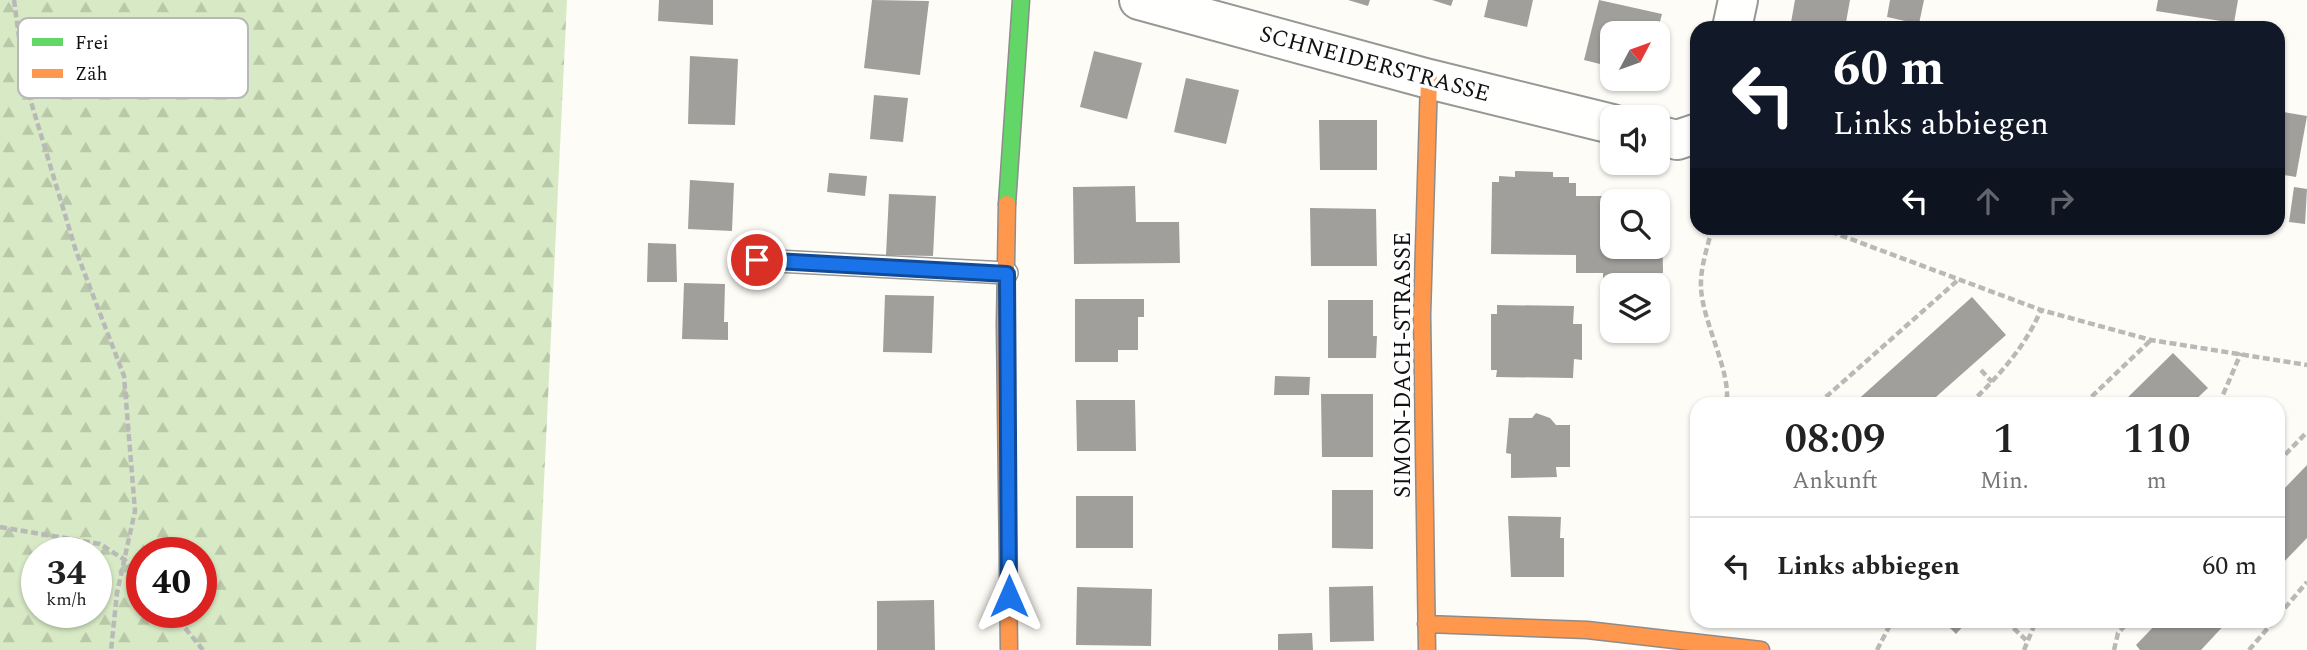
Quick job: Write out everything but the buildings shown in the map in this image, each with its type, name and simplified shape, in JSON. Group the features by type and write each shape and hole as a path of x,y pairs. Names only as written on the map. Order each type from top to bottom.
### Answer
{"street":[{"path":"1009,650 1007,274 1014,78 1021,0"},
{"name":"SCHNEIDERSTRASSE","path":"1139,0 1429,79 1600,121"},
{"path":"1734,21 1738,0"},
{"name":"SIMON-DACH-STRASSE","path":"1427,650 1422,315 1429,79"},
{"path":"1670,138 1676,140 1690,136"},
{"path":"1426,624 1587,630 1761,650"}],"lane":[{"path":"757,260 1007,274"}],"path":[{"path":"14,0 18,30"},
{"path":"30,98 76,251 124,376 135,511 117,593 111,650"},
{"path":"1711,235 1701,287 1711,338 1726,378 1727,397"},
{"path":"1839,235 2040,310 2151,340 2307,365"},
{"path":"1826,397 1958,280"},
{"path":"1977,397 2030,335 2040,310"},
{"path":"2091,397 2151,340"},
{"path":"2222,397 2241,353"},
{"path":"1981,370 1992,382"},
{"path":"2285,455 2307,432"},
{"path":"0,527 100,544 125,560"},
{"path":"2285,606 2307,582"},
{"path":"185,628 203,650"},
{"path":"1877,650 1888,628"},
{"path":"2013,628 2026,640"},
{"path":"2024,650 2032,628"},
{"path":"2114,650 2118,634 2123,628"},
{"path":"2249,650 2268,628"}],"green space":[{"path":"0,0 567,0 536,650 0,650"}],"traffic: fast":[{"path":"1007,204 1021,0"}],"traffic: slow":[{"path":"1427,650 1422,315 1429,79"},
{"path":"1007,204 1005,325 1009,650"},
{"path":"1426,624 1587,630 1761,650"}],"route":[{"path":"757,260 1007,274 1009,596"}]}
